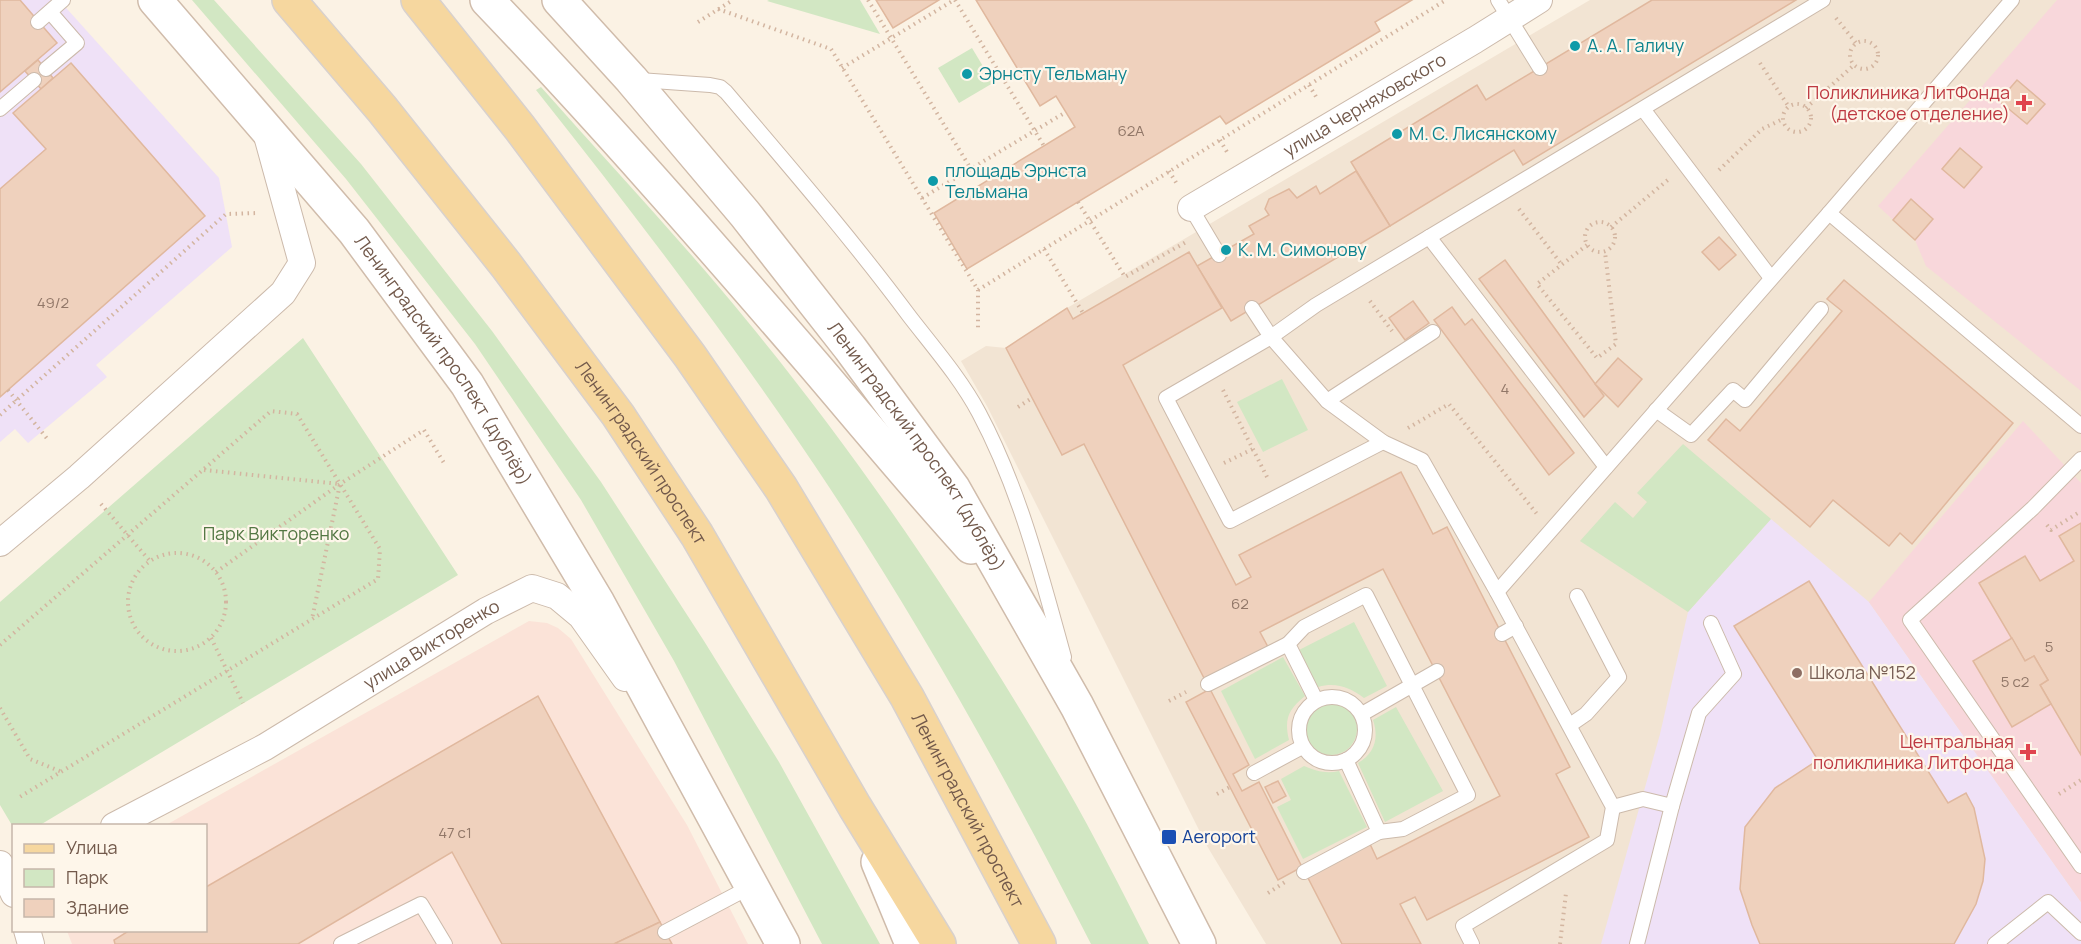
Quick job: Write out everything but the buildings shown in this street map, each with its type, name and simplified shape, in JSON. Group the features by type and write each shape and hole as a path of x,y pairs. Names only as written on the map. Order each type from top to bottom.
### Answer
{"main road":[{"name":"Ленинградский проспект (дублёр)","path":"156,0 354,231 467,384 598,603 783,944"},
{"name":"Ленинградский проспект","path":"289,0 382,109 506,265 618,416 697,535 855,807 939,944"},
{"name":"Ленинградский проспект","path":"418,0 520,128 690,356 781,488 907,697 1039,944"},
{"path":"487,0 549,64 687,219 815,366 909,479 1009,588"},
{"name":"Ленинградский проспект (дублёр)","path":"559,0 631,79 745,214 850,348 953,488 1077,706 1199,944"},
{"path":"855,807 912,944"}],"street":[{"name":"улица Черняховского","path":"1191,208 1504,9 1539,0"},
{"path":"0,543 96,462 284,293 302,263 264,126"},
{"name":"улица Викторенко","path":"116,824 265,747 486,610 532,588 557,596 581,616 692,775"}],"lane":[{"path":"38,22 63,0"},
{"path":"1383,442 1230,521 1166,398 1271,337 1316,305 1506,191 1584,136 1643,109 1823,0"},
{"path":"1497,592 2012,0"},
{"path":"1504,9 1539,68"},
{"path":"46,69 77,42 50,12"},
{"path":"631,79 720,87 803,181 878,274 942,359 978,411 1011,482 1040,569 1077,706"},
{"path":"0,109 34,80"},
{"path":"1643,109 1771,278"},
{"path":"1191,208 1219,255"},
{"path":"1829,213 2081,426"},
{"path":"1429,237 1606,467"},
{"path":"1252,308 1271,337 1327,400 1383,442 1422,460 1516,626 1613,807 1607,840 1463,926 1472,944"},
{"path":"1656,410 1691,435 1734,390 1750,404 1808,334 1821,309"},
{"path":"1327,400 1407,351 1433,332"},
{"path":"2081,459 2033,508 1910,621 2081,866"},
{"path":"1208,684 1288,644 1304,627 1366,595 1468,795 1403,829 1379,832 1304,872"},
{"path":"1570,725 1586,714 1619,677 1576,596"},
{"path":"1636,944 1672,806 1700,713 1734,674 1711,623"},
{"path":"1502,634 1516,626"},
{"path":"1288,644 1316,700"},
{"path":"1362,714 1437,671"},
{"path":"1336,697 1355,706 1362,714 1365,735 1362,745 1346,760 1337,763 1317,760 1302,747 1298,726 1301,715 1316,700 1336,697"},
{"path":"1254,773 1302,747"},
{"path":"1346,760 1379,832"},
{"path":"1613,807 1643,799 1672,806"},
{"path":"665,932 752,886"},
{"path":"1995,944 2048,902 2081,933"},
{"path":"341,944 421,904 445,944"}],"path":[{"path":"698,22 733,0"},
{"path":"868,0 971,169"},
{"path":"842,68 954,0 1044,146"},
{"path":"978,290 1446,0"},
{"path":"1823,0 1856,43"},
{"path":"718,9 831,49 978,290 978,330"},
{"path":"1869,42 1876,48 1877,56 1871,67 1862,69 1854,64 1850,51 1856,43 1869,42"},
{"path":"1749,45 1789,107"},
{"path":"1806,108 1854,64"},
{"path":"1798,105 1806,108 1811,120 1804,130 1791,131 1784,124 1786,110 1798,105"},
{"path":"922,198 1066,112"},
{"path":"1702,187 1762,129 1783,119"},
{"path":"1611,227 1685,165"},
{"path":"1506,191 1562,266"},
{"path":"1078,202 1125,277 1204,231"},
{"path":"0,415 226,214 258,213"},
{"path":"1603,223 1611,227 1615,241 1605,252 1595,251 1587,245 1585,236 1589,227 1603,223"},
{"path":"1587,245 1537,284 1597,358 1616,344 1605,252"},
{"path":"1044,249 1083,314"},
{"path":"1356,281 1407,351"},
{"path":"1213,371 1277,496"},
{"path":"8,390 49,441"},
{"path":"1018,407 1032,398"},
{"path":"1383,442 1449,404 1550,531"},
{"path":"0,645 271,411 297,414 380,549 378,579 18,798"},
{"path":"216,572 340,484 424,429 444,463"},
{"path":"1205,473 1253,449"},
{"path":"202,470 340,484"},
{"path":"312,620 340,484"},
{"path":"101,504 149,560"},
{"path":"178,552 206,561 216,572 223,585 226,606 220,626 211,638 198,647 174,651 150,644 138,633 130,619 127,603 129,586 137,572 149,560 163,554 178,552"},
{"path":"211,638 243,703"},
{"path":"0,708 30,759 62,772"},
{"path":"1217,794 1230,787"},
{"path":"1560,944 1570,862"}],"shaded area":[{"path":"0,0 59,0 219,178 232,247 96,365 107,377 28,443 15,429 0,442"},
{"path":"1590,0 2081,0 2081,944 1266,944 1207,846 987,406 961,361 986,346 1006,348 1067,308"},
{"name":"Поликлиника ЛитФонда (детское отделение)","path":"2057,0 2081,0 2081,391 1926,266 1915,240 1878,206"},
{"name":"Центральная поликлиника Литфонда","path":"2023,421 2081,483 2081,902 1869,602"},
{"name":"Школа №152","path":"1771,519 1869,602 2081,902 2081,944 1601,944 1660,734 1688,612"},
{"path":"529,621 547,623 558,628 571,639 687,825 748,944 72,944 67,932 207,932 207,824 168,824"}],"green space":[{"path":"192,0 214,0 361,164 492,331 601,482 704,641 779,762 880,944 822,944 674,661 581,500 475,344 346,179"},
{"path":"860,0 880,34 767,1"},
{"path":"972,48 993,83 959,103 938,68"},
{"path":"541,87 723,292 792,377 876,490 993,665 1087,824 1149,944 1091,944 1031,828 935,657 831,490 725,337 651,237 536,90"},
{"name":"Парк Викторенко","path":"303,338 458,575 42,824 12,825 0,805 0,602"},
{"path":"1282,379 1308,430 1263,452 1237,402"},
{"path":"1683,444 1771,519 1688,612 1580,541 1615,502 1633,518 1647,502 1637,493"},
{"path":"1354,622 1387,686 1364,698 1342,686 1318,687 1299,650"},
{"path":"1283,657 1305,696 1289,715 1287,726 1289,740 1255,759 1221,691"},
{"path":"1331,703 1341,705 1349,711 1355,719 1357,729 1355,739 1349,747 1341,753 1331,755 1321,753 1313,747 1307,739 1305,729 1307,719 1313,711 1321,705"},
{"path":"1396,707 1443,791 1385,822 1358,763 1372,750 1376,733 1373,720"},
{"path":"1304,766 1321,771 1339,771 1367,827 1303,859 1277,807 1291,800 1281,779"}],"place":[{"name":"А. А. Галичу","path":"1575,46"},
{"name":"Эрнсту Тельману","path":"967,74"},
{"name":"Поликлиника ЛитФонда (детское отделение)","path":"2024,103"},
{"name":"М. С. Лисянскому","path":"1397,134"},
{"name":"площадь Эрнста Тельмана","path":"933,181"},
{"name":"К. М. Симонову","path":"1226,250"},
{"name":"Школа №152","path":"1797,673"},
{"name":"Центральная поликлиника Литфонда","path":"2028,752"},
{"name":"Aeroport","path":"1169,837"}]}
